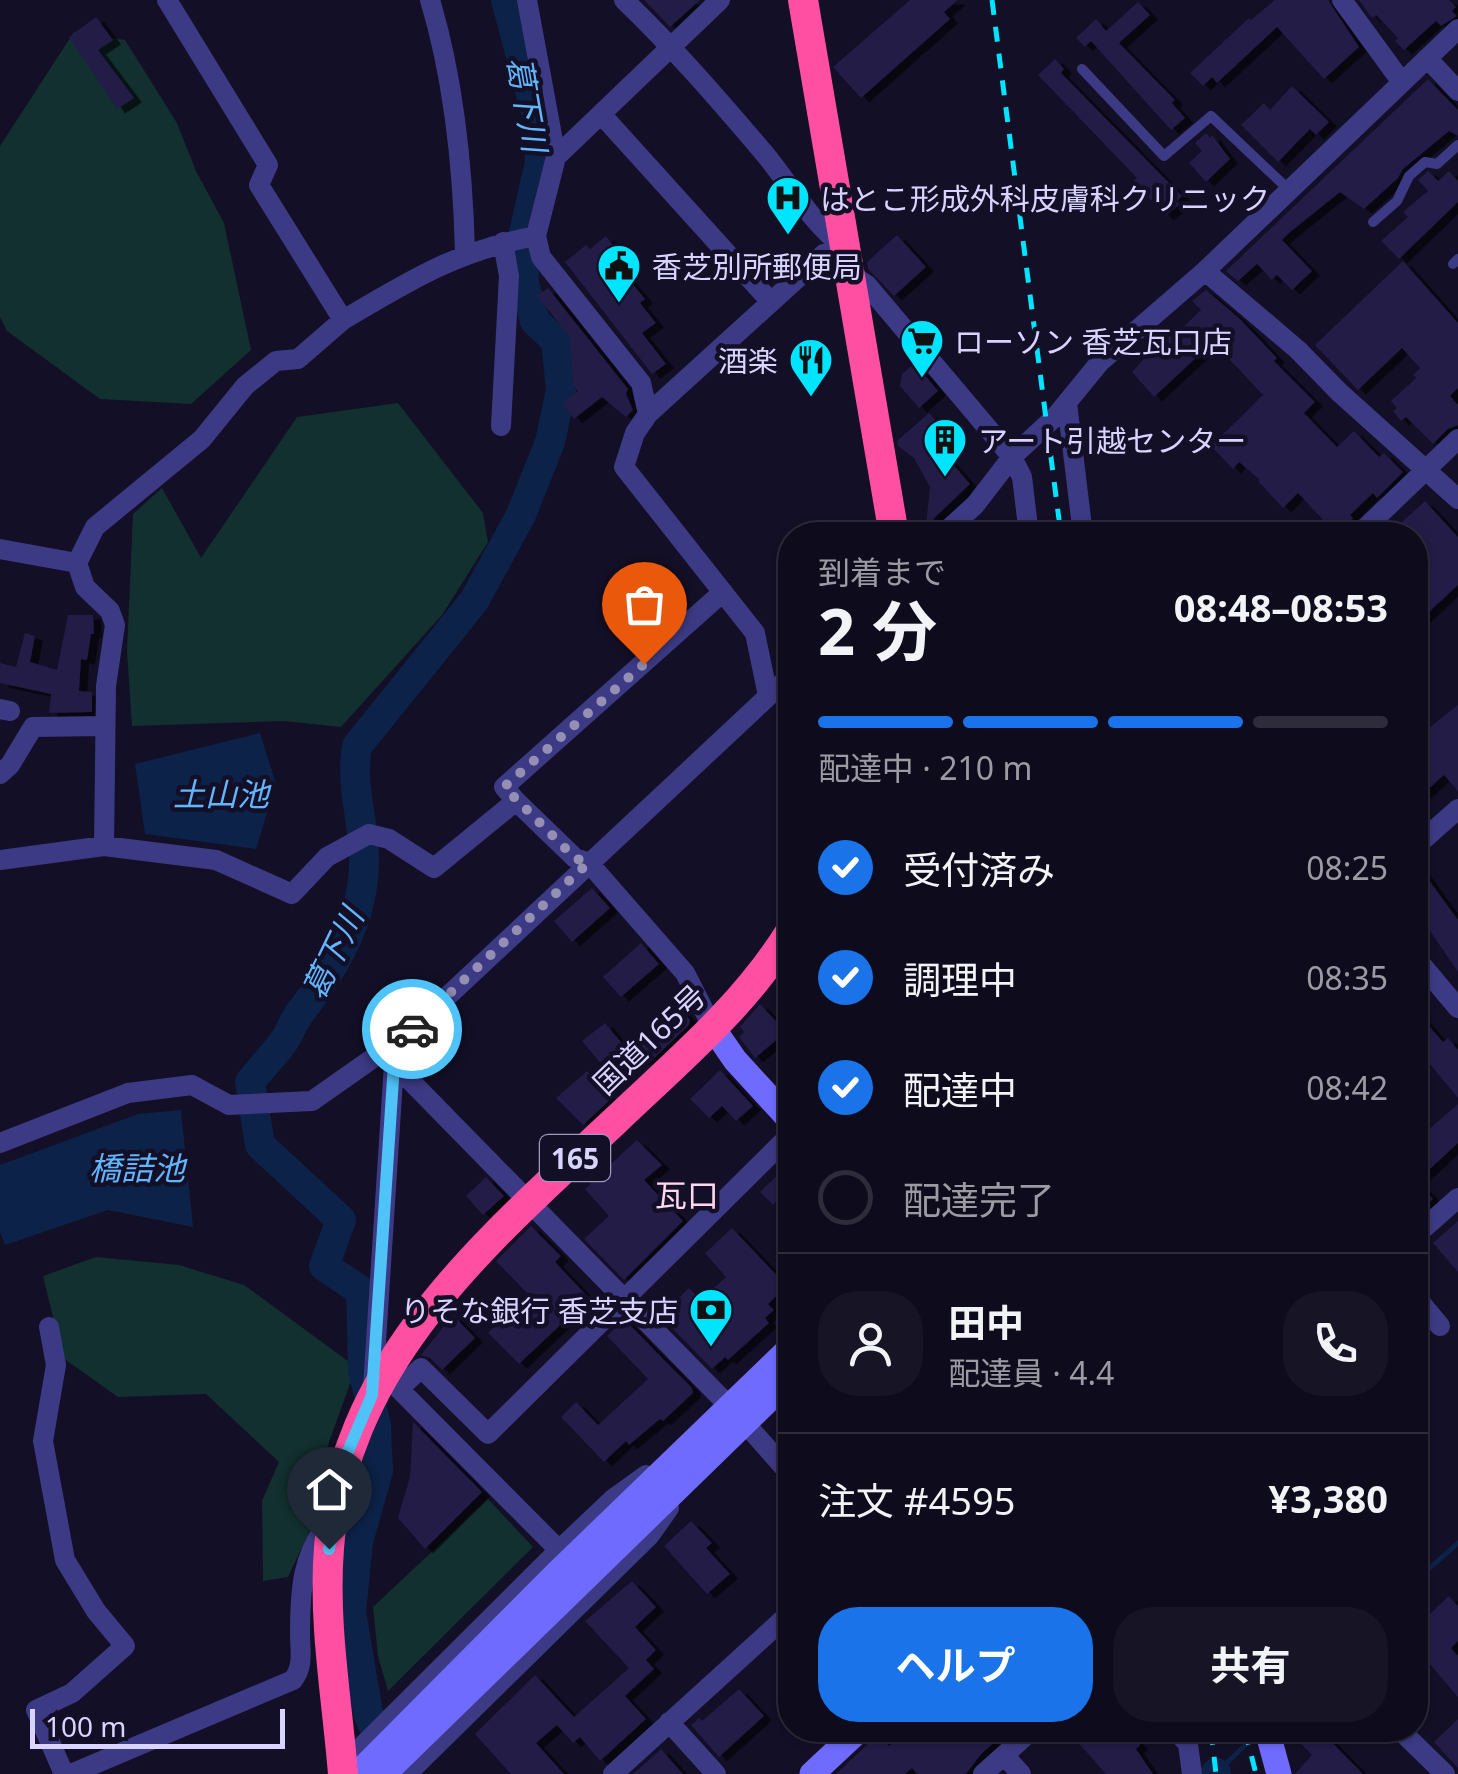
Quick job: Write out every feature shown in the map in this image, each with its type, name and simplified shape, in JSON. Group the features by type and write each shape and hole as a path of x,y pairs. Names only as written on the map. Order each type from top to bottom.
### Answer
{"highway":[{"path":"803,0 892,522"},
{"name":"国道165号","path":"349,1767 327,1585 332,1518 356,1428 372,1395 444,1291 528,1202 714,1028 778,949"}],"street":[{"path":"166,0 268,165 259,185 344,320"},
{"path":"430,0 440,39 461,174 465,253"},
{"path":"527,0 556,158 536,236 541,257 641,383 648,414"},
{"path":"624,0 670,46 766,156 822,231 1012,457 1022,477 1027,522"},
{"path":"556,158 720,0"},
{"path":"1342,0 1401,81"},
{"path":"955,522 1012,457 1067,403 1100,362 1205,272 1458,28"},
{"path":"1427,58 1458,90"},
{"path":"601,114 771,302"},
{"path":"104,846 105,726 115,625 110,610 85,586 77,563 95,527 202,439 245,386 276,360 298,359 344,320 432,267 465,253 536,236"},
{"path":"501,426 509,276 504,242"},
{"path":"768,696 755,632 624,468 635,433 648,414 824,254 845,259"},
{"path":"1205,272 1298,350 1423,471 1458,499"},
{"path":"1067,403 1082,522"},
{"path":"1371,522 1458,438"},
{"path":"0,549 77,563"},
{"path":"723,592 504,787 575,858 588,863 686,972 714,1028 736,1060 778,1107"},
{"path":"0,1142 128,1093 192,1085 229,1105 312,1101 405,1036 778,687"},
{"path":"0,774 34,727 105,726"},
{"path":"0,860 104,846 216,860 292,894 327,856 368,834 390,838 434,868 516,801"},
{"path":"1428,835 1458,809"},
{"path":"1428,972 1458,1008"},
{"path":"372,1395 394,1064 405,1036"},
{"path":"394,1064 778,1460"},
{"path":"562,1570 400,1389 421,1368 488,1434 778,1147"},
{"path":"1428,1225 1458,1198"},
{"path":"1428,1312 1440,1326"},
{"path":"48,1327 56,1365 43,1441 65,1560 96,1611 126,1646 72,1693 36,1710 67,1774 293,1680 301,1664 300,1624 308,1553 332,1518"},
{"path":"349,1767 387,1721 737,1414 778,1363"},
{"path":"737,1414 778,1387"},
{"path":"410,1772 650,1535 695,1453"},
{"path":"349,1767 562,1570"},
{"path":"384,1774 562,1570"},
{"path":"613,1774 778,1624"},
{"path":"669,1722 716,1774"},
{"path":"812,1774 846,1742"},
{"path":"983,1774 1019,1742"},
{"path":"1186,1742 1192,1774"},
{"path":"1270,1742 1279,1774"},
{"path":"1412,1742 1445,1774"},
{"path":"1004,1755 1021,1774"}],"lane":[{"path":"1082,69 1164,156 1210,116 1289,191"},
{"path":"1372,222 1396,201 1408,176 1425,162 1437,164 1458,146"}],"green space":[{"path":"74,32 125,40 177,123 196,171 224,223 251,350 191,404 100,399 7,331 0,317 0,146"},
{"path":"398,403 483,513 488,542 442,615 341,727 284,721 132,726 127,652 133,514 162,488 201,558 297,417"},
{"path":"96,1257 179,1265 244,1285 356,1367 328,1445 312,1526 288,1577 263,1581 262,1501 279,1462 206,1394 118,1397 63,1358 43,1276"},
{"path":"488,1499 533,1547 388,1691 378,1656 373,1607"}],"water":[{"name":"土山池","path":"260,733 276,784 256,849 145,834 135,764"},
{"name":"橋詰池","path":"181,1110 193,1227 108,1210 5,1245 0,1232 0,1165 138,1114"}],"building":[{"path":"644,0 700,0 670,27"},
{"path":"910,0 958,0 944,12 950,19 861,98 833,67"},
{"path":"1275,0 1328,0 1359,47 1324,79 1277,27 1217,83 1212,77 1203,86 1190,73 1249,18"},
{"path":"1359,0 1449,0 1456,7 1452,11 1457,16 1441,26 1436,21 1404,50 1395,41 1398,38 1376,15 1372,18"},
{"path":"1138,2 1150,15 1119,43 1175,100 1172,103 1185,118 1171,130 1091,41 1085,47 1076,38 1096,19 1106,31"},
{"path":"96,17 113,40 98,50 134,98 117,109 69,37"},
{"path":"1055,59 1064,69 1061,73 1182,196 1177,201 1180,204 1166,216 1133,181 1137,178 1038,75"},
{"path":"1428,79 1458,110 1458,136 1449,131 1403,169 1364,209 1340,192 1289,233 1282,240 1312,271 1292,290 1277,275 1272,280 1257,264 1238,281 1226,271"},
{"path":"1292,86 1329,122 1316,135 1310,129 1278,162 1241,125 1264,103 1270,110"},
{"path":"1206,133 1210,138 1212,135 1230,159 1206,182 1189,163 1202,151 1195,143"},
{"path":"1428,171 1438,181 1449,171 1458,181 1458,202 1399,259 1381,241 1408,217 1403,212 1428,191 1418,180"},
{"path":"897,235 926,267 894,296 868,269 867,262"},
{"path":"606,236 614,247 598,260 616,282 625,275 645,299 640,303 656,323 642,333 666,364 652,374 565,262 586,245 590,249"},
{"path":"1403,261 1458,323 1458,388 1450,396 1458,405 1458,425 1433,444 1406,417 1401,421 1393,411 1397,408 1391,401 1416,378 1413,375 1420,368 1402,348 1358,390 1315,345"},
{"path":"548,288 628,389 626,394 633,410 626,417 602,397 574,419 562,403 578,391 573,385 570,337 537,296"},
{"path":"1206,290 1239,318 1315,402 1304,413 1337,447 1354,431 1379,457 1384,453 1403,472 1377,498 1373,493 1350,515 1351,522 1325,522 1298,493 1283,508 1260,480 1239,462 1233,469 1211,446 1263,395 1213,342 1154,397 1132,372 1170,330 1175,335 1201,310 1192,301"},
{"name":"ローソン 香芝瓦口店","path":"915,363 938,391 919,408 900,386 902,374"},
{"name":"アート引越センター","path":"929,413 951,437 939,448 970,484 930,522 926,522 930,487 914,458 897,441"},
{"path":"1425,501 1458,537 1458,585 1428,613 1428,522 1402,522"},
{"path":"68,615 93,615 94,634 87,660 81,659 79,691 92,692 92,712 49,713 51,694 0,683 0,663 16,667 25,633 35,636 30,662 57,670"},
{"path":"1458,705 1458,791 1444,775 1428,789 1428,729"},
{"path":"1428,879 1458,920 1458,972 1428,928"},
{"path":"592,888 610,908 572,942 554,921"},
{"path":"641,943 659,964 621,997 603,977"},
{"path":"760,1004 778,1023 778,1039 755,1058 739,1037 744,1032 740,1027"},
{"path":"679,1007 690,1020 689,1025 646,1066 632,1051"},
{"path":"605,1023 625,1047 603,1066 582,1041"},
{"path":"1428,1025 1443,1042 1448,1038 1458,1050 1458,1098 1428,1062"},
{"path":"720,1070 753,1106 736,1121 722,1106 709,1118 690,1099"},
{"path":"587,1071 611,1099 583,1125 556,1098"},
{"path":"1458,1104 1458,1143 1428,1171 1428,1128"},
{"path":"637,1140 662,1165 644,1180 683,1221 624,1280 584,1239 609,1216 585,1189 603,1172 595,1165 605,1156 612,1163"},
{"path":"778,1175 778,1200 773,1205 760,1192"},
{"path":"486,1177 504,1196 483,1215 466,1196"},
{"path":"1458,1221 1458,1272 1433,1243"},
{"path":"531,1226 561,1256 555,1262 589,1298 519,1364 488,1333 528,1294 496,1261"},
{"path":"732,1228 778,1277 778,1295 768,1304 774,1310 765,1318 769,1323 728,1360 725,1357 712,1369 660,1316 689,1288 701,1300 726,1277 705,1253"},
{"path":"453,1315 475,1338 442,1370 421,1355"},
{"path":"624,1319 693,1393 663,1421 660,1419 629,1445 626,1441 604,1462 561,1417 576,1402 598,1425 648,1379 607,1336"},
{"path":"413,1422 482,1492 425,1549 398,1518 410,1477"},
{"path":"691,1521 712,1543 706,1548 730,1574 707,1594 664,1546"},
{"path":"632,1581 656,1607 635,1627 656,1650 646,1660 654,1669 625,1696 646,1719 600,1761 580,1737 573,1743 557,1725 536,1743 564,1774 511,1774 475,1734 535,1675 574,1717 629,1668 585,1621"},
{"path":"1449,1596 1458,1606 1458,1641 1451,1648 1458,1656 1458,1697 1428,1662 1428,1616"},
{"path":"739,1689 764,1716 719,1757 691,1725 699,1718 702,1721"},
{"path":"1458,1719 1458,1768 1434,1742"},
{"path":"870,1742 886,1742 889,1746 894,1742 995,1742 966,1774 917,1774 912,1768 905,1774 836,1774"},
{"path":"1078,1742 1138,1742 1140,1745 1136,1749 1153,1774 1106,1774"},
{"path":"1300,1742 1332,1742 1363,1774 1295,1774 1312,1755"},
{"path":"661,1749 683,1774 633,1774"}],"waterway":[{"name":"葛下川","path":"388,1760 368,1713 351,1612 358,1542 378,1471 376,1425 363,1370 361,1291 324,1266 341,1220 260,1145 250,1082 284,1041 324,979 353,923 364,861 355,775 357,746 474,601 521,515 550,442 561,391 556,341 535,321 524,284 523,237 540,162 537,116 506,0"},
{"path":"1428,1570 1458,1543"},
{"path":"1216,1773 1249,1742"}],"railway":[{"path":"992,0 1059,522"},
{"path":"1212,1742 1216,1774"},
{"path":"1248,1742 1256,1774"}],"way so far":[{"path":"412,1029 588,863 575,858 504,787 644,664"}],"place":[{"name":"はとこ形成外科皮膚科クリニック","path":"788,236"},
{"name":"香芝別所郵便局","path":"619,304"},
{"name":"ローソン 香芝瓦口店","path":"922,379"},
{"name":"酒楽","path":"811,398"},
{"name":"アート引越センター","path":"945,478"},
{"name":"りそな銀行 香芝支店","path":"711,1348"}],"district":[{"name":"瓦口","path":"687,1194"}],"route":[{"path":"329,1549 346,1456 372,1395 394,1064 405,1036 412,1029"}]}
